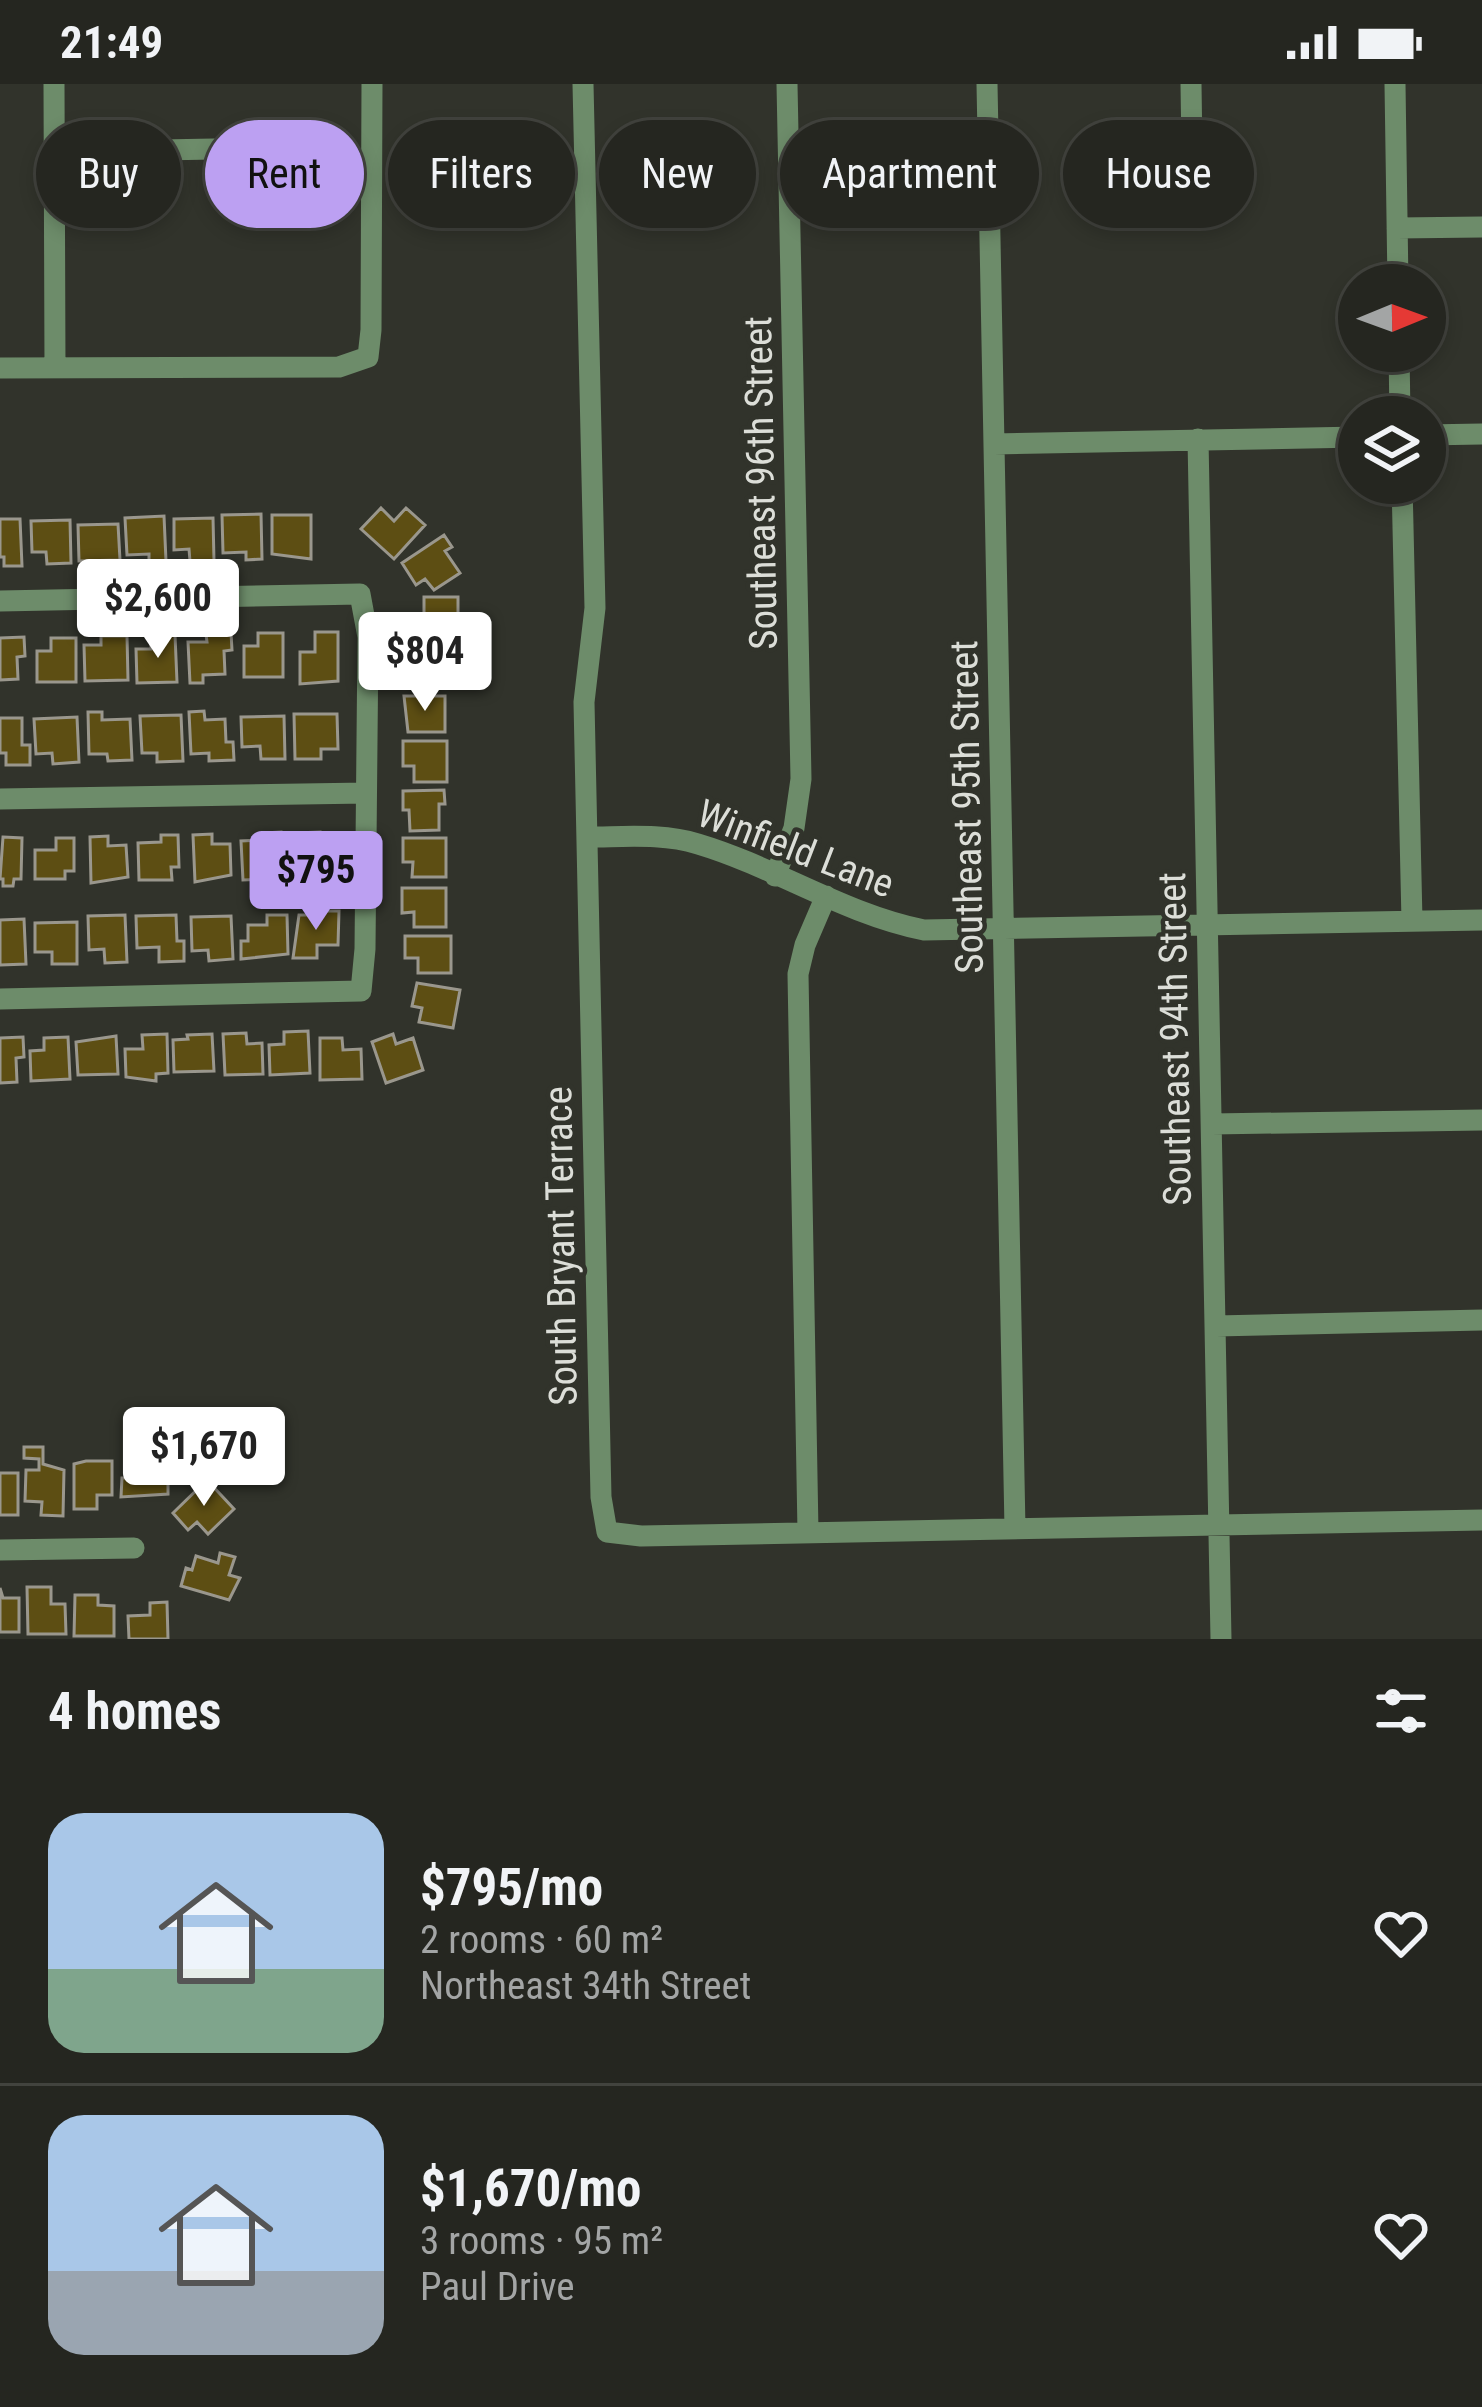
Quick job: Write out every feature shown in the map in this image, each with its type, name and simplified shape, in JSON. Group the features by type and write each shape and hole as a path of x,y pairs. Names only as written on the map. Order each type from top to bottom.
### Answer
{"street":[{"path":"53,120 54,84"},
{"path":"0,368 339,367 368,357 372,84"},
{"name":"South Bryant Terrace","path":"583,84 595,608 584,702 601,1497 607,1532 641,1536 1482,1520"},
{"name":"Southeast 96th Street","path":"775,876 794,828 801,779 787,84"},
{"name":"Southeast 95th Street","path":"987,84 1015,1529"},
{"path":"1191,84 1192,120"},
{"path":"1395,84 1398,264"},
{"path":"1397,228 1482,226"},
{"path":"54,228 55,368"},
{"path":"1446,435 1482,434"},
{"path":"994,444 1338,436"},
{"name":"Southeast 94th Street","path":"1198,439 1221,1639"},
{"path":"1402,504 1412,921"},
{"path":"0,601 360,593 368,637 361,991 0,999"},
{"path":"0,799 367,793"},
{"name":"Winfield Lane","path":"587,837 686,840 887,922 924,930 1482,920"},
{"path":"808,1532 798,974 826,896"},
{"path":"1212,1124 1482,1120"},
{"path":"1216,1326 1482,1320"},
{"path":"0,1550 134,1548"}],"building":[{"path":"381,508 394,521 406,508 425,525 394,559 361,529"},
{"path":"261,514 262,559 246,560 246,552 223,553 222,515"},
{"path":"272,515 311,515 311,559 272,554"},
{"path":"164,516 166,561 149,562 149,554 127,555 125,518"},
{"path":"213,518 214,561 190,561 189,549 174,550 174,519"},
{"path":"0,519 20,519 22,566 4,566"},
{"path":"70,520 71,563 47,564 46,552 32,552 31,521"},
{"path":"118,524 120,560 79,561 78,525"},
{"path":"444,535 452,547 445,551 460,573 434,590 425,579 416,585 402,563"},
{"path":"424,597 458,597 458,639 413,639 413,614 424,614"},
{"path":"315,632 338,632 338,681 300,684 300,652 315,652"},
{"path":"231,633 232,650 224,651 225,674 203,675 203,683 190,683 188,642 207,642 206,634"},
{"path":"258,633 283,633 283,677 244,677 244,646 258,646"},
{"path":"175,635 177,682 137,683 136,649 151,649 151,636"},
{"path":"101,636 127,636 128,680 85,681 84,645 101,645"},
{"path":"24,637 25,656 17,657 18,679 0,680 0,638"},
{"path":"51,638 76,638 76,682 37,682 37,651 51,651"},
{"path":"404,646 438,646 438,653 454,653 450,687 411,686 411,664 404,664"},
{"path":"404,696 445,696 445,732 408,732"},
{"path":"204,711 205,720 225,719 226,742 233,742 234,760 209,761 209,753 191,754 189,712"},
{"path":"88,712 102,712 102,720 130,719 132,760 108,761 107,754 89,754"},
{"path":"294,714 337,714 338,749 321,749 321,759 295,759"},
{"path":"181,715 183,761 157,762 157,753 142,753 140,716"},
{"path":"284,716 285,759 261,759 260,746 242,747 241,717"},
{"path":"77,717 79,762 53,764 52,753 36,754 34,719"},
{"path":"0,718 22,718 22,745 30,745 30,765 6,765 6,753 0,753"},
{"path":"403,741 447,741 447,782 414,782 414,766 403,766"},
{"path":"444,790 439,830 410,831 403,791"},
{"path":"281,832 282,865 275,866 275,879 243,880 241,841 264,840 264,833"},
{"path":"320,832 320,844 336,844 336,877 296,877 296,833"},
{"path":"212,834 212,844 230,844 231,875 195,882 193,835"},
{"path":"161,835 178,835 179,867 171,867 172,880 139,880 138,843 161,842"},
{"path":"108,836 108,846 126,845 128,877 91,883 90,837"},
{"path":"3,837 22,838 21,879 14,879 13,886 3,886 0,879"},
{"path":"56,838 74,838 74,871 65,871 65,879 35,879 35,850 56,850"},
{"path":"403,838 446,838 446,877 412,877 413,862 403,862"},
{"path":"402,888 446,888 446,927 414,927 414,912 402,913"},
{"path":"317,911 339,911 338,945 317,945 317,958 293,958 299,915 317,915"},
{"path":"125,915 127,962 105,963 104,949 89,950 88,916"},
{"path":"176,915 184,961 159,962 159,947 137,948 136,916"},
{"path":"267,915 287,915 288,954 241,959 241,941 248,941 248,925 267,925"},
{"path":"231,916 233,959 209,961 208,950 192,951 191,917"},
{"path":"24,919 26,964 0,965 0,920"},
{"path":"77,922 77,964 52,964 52,952 35,952 35,923"},
{"path":"405,936 451,936 451,973 418,973 418,958 405,958"},
{"path":"417,983 460,990 453,1028 419,1022 422,1008 412,1006"},
{"path":"308,1031 310,1073 270,1075 269,1045 284,1044 284,1032"},
{"path":"246,1033 247,1044 262,1043 263,1074 225,1075 223,1034"},
{"path":"167,1034 168,1073 156,1074 156,1081 126,1077 125,1049 143,1049 142,1035"},
{"path":"212,1034 214,1071 174,1072 173,1040"},
{"path":"393,1034 396,1044 413,1038 423,1070 386,1083 372,1042"},
{"path":"116,1036 118,1074 78,1075 76,1042"},
{"path":"23,1037 24,1057 16,1058 17,1082 0,1083 0,1038"},
{"path":"68,1037 70,1079 31,1081 30,1051 44,1050 44,1038"},
{"path":"320,1038 342,1038 343,1050 361,1049 362,1079 320,1080"},
{"path":"24,1447 43,1447 43,1464 64,1470 63,1516 41,1515 42,1502 25,1501 26,1470 39,1470 39,1459 24,1458"},
{"path":"128,1458 168,1458 168,1494 121,1497"},
{"path":"112,1461 112,1495 97,1495 97,1509 74,1509 74,1464"},
{"path":"0,1473 18,1473 18,1515 0,1515"},
{"path":"207,1480 234,1509 208,1534 197,1522 188,1530 173,1513"},
{"path":"220,1553 235,1557 229,1575 240,1578 229,1600 181,1586 196,1556 218,1563"},
{"path":"27,1587 51,1587 51,1604 65,1604 66,1634 28,1634"},
{"path":"0,1588 3,1598 19,1598 19,1632 0,1632"},
{"path":"75,1595 98,1595 98,1605 114,1606 114,1636 74,1636"},
{"path":"167,1602 168,1639 129,1639 128,1616 150,1615 150,1603"}]}
